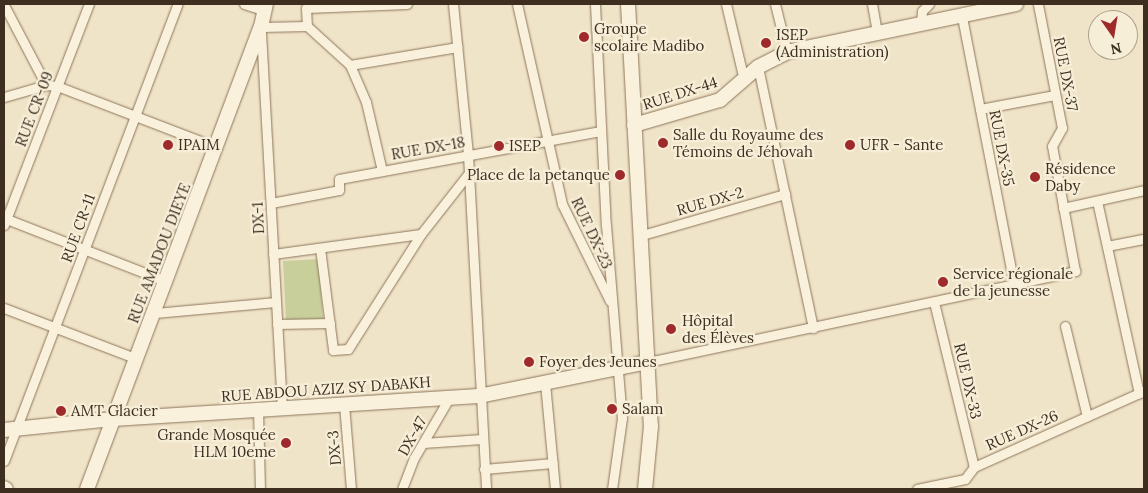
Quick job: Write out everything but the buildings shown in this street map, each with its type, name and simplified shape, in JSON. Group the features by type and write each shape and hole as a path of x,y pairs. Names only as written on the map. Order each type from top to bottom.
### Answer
{"street":[{"name":"RUE CR-09","path":"5,220 89,4"},
{"name":"RUE CR-11","path":"4,461 10,429 56,327 134,115 178,4"},
{"path":"244,4 266,8"},
{"path":"307,26 306,8 407,4"},
{"path":"453,4 468,155 479,396 486,489"},
{"name":"RUE DX-23","path":"516,4 562,204 613,306"},
{"path":"595,4 601,131 613,306 620,368 622,418 612,489"},
{"path":"628,4 648,362 650,426 645,489"},
{"path":"726,4 744,80"},
{"path":"775,4 787,52"},
{"path":"872,4 877,33"},
{"path":"921,25 922,11 929,4"},
{"name":"RUE DX-44","path":"634,125 720,100 758,67 787,52 962,17 1016,4"},
{"name":"RUE DX-37","path":"1014,284 1075,271 1052,146 1062,128 1038,4"},
{"path":"4,5 46,85"},
{"name":"RUE AMADOU DIEYE","path":"87,489 135,358 155,313 261,27 266,8"},
{"name":"RUE DX-35","path":"962,17 1014,284"},
{"path":"261,27 307,26 350,65 366,102 382,171"},
{"name":"DX-1","path":"261,27 282,408"},
{"path":"350,65 457,47"},
{"path":"758,67 813,328"},
{"path":"4,97 46,85 57,86 216,147"},
{"path":"980,109 1056,95"},
{"name":"RUE DX-18","path":"271,203 339,190 340,178 601,131"},
{"path":"320,248 333,350 348,349 421,234 468,174"},
{"path":"1063,208 1144,190"},
{"name":"RUE DX-2","path":"642,235 784,194"},
{"path":"1097,200 1142,392"},
{"path":"5,220 166,280"},
{"path":"274,254 421,234"},
{"path":"1107,246 1144,238"},
{"path":"648,362 1014,284"},
{"path":"155,313 276,302"},
{"name":"RUE DX-33","path":"934,302 974,467"},
{"path":"4,308 135,358"},
{"path":"277,324 330,323"},
{"path":"1065,326 1087,416"},
{"name":"RUE ABDOU AZIZ SY DABAKH","path":"10,429 112,419 479,396 648,362"},
{"path":"545,383 555,489"},
{"name":"RUE DX-26","path":"917,489 965,479 974,467 1142,392"},
{"name":"DX-47","path":"402,489 423,443 449,398"},
{"name":"DX-3","path":"344,404 351,489"},
{"path":"258,409 260,489"},
{"path":"423,443 482,439"},
{"path":"484,469 552,463"}],"green space":[{"path":"319,259 323,319 286,320 283,261"}],"place":[{"name":"Groupe scolaire Madibo","path":"584,37"},
{"name":"ISEP (Administration)","path":"766,43"},
{"name":"Salle du Royaume des Témoins de Jéhovah","path":"663,143"},
{"name":"IPAIM","path":"168,145"},
{"name":"UFR - Sante","path":"850,145"},
{"name":"ISEP","path":"499,146"},
{"name":"Place de la petanque","path":"620,175"},
{"name":"Résidence Daby","path":"1035,177"},
{"name":"Service régionale de la jeunesse","path":"943,282"},
{"name":"Hôpital des Élèves","path":"671,329"},
{"name":"Foyer des Jeunes","path":"529,362"},
{"name":"Salam","path":"612,409"},
{"name":"AMT Glacier","path":"61,411"},
{"name":"Grande Mosquée HLM 10eme","path":"286,443"}]}
